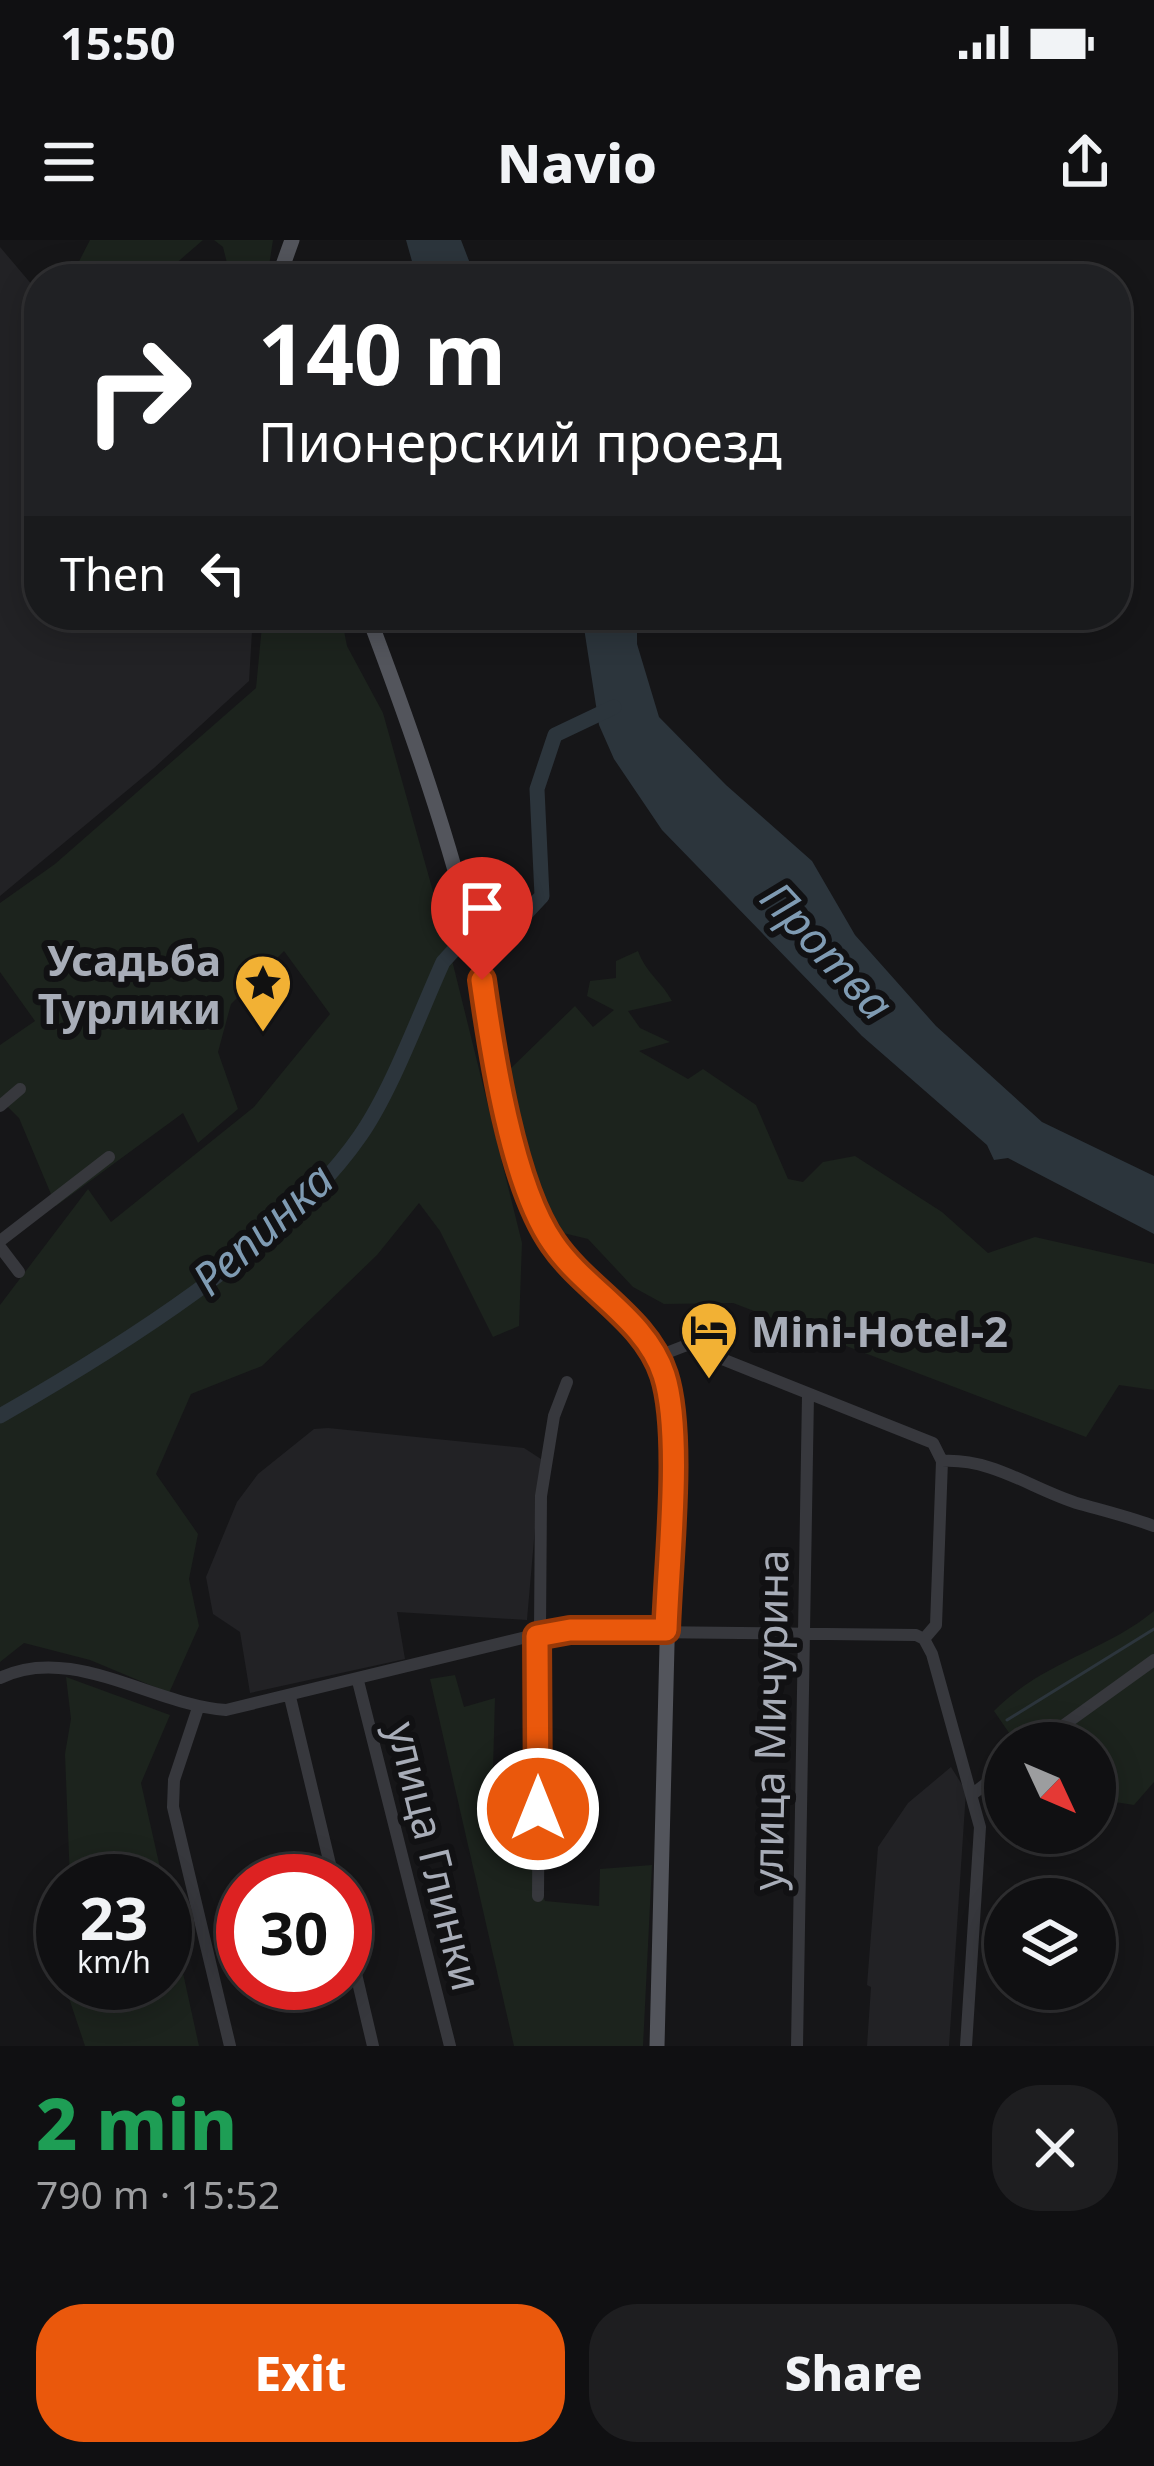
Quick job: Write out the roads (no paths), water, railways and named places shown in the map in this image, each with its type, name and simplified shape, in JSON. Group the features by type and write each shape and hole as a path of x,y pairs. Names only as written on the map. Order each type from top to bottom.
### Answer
{"main road":[{"path":"374,630 424,765 470,921 502,1098 535,1210 552,1243 637,1329 656,1357 669,1396 672,1445 657,2046"}],"street":[{"path":"0,1106 20,1089"},
{"path":"20,1272 0,1244 109,1157"},
{"path":"656,1357 687,1345 933,1443 942,1461 936,1625 924,1639"},
{"path":"538,1896 541,1496 554,1416 567,1382"},
{"name":"улица Мичурина","path":"797,2046 808,1395"},
{"path":"942,1461 968,1460 1076,1503 1100,1506 1154,1526"},
{"path":"0,1678 21,1667 68,1669 198,1708 226,1710 570,1630 903,1633 924,1639"},
{"path":"924,1639 974,1793 980,1826 966,2046"},
{"path":"1069,1722 1154,1660"},
{"name":"улица Глинки","path":"358,1681 450,2046"},
{"path":"290,1697 328,1854"},
{"path":"198,1708 174,1780 172,1808 230,2046"},
{"path":"974,1793 984,1785"},
{"path":"365,2010 374,2046"}],"water":[{"path":"406,240 461,240 470,264 413,264"},
{"name":"Протва","path":"584,630 637,630 659,717 812,861 855,935 936,1026 1042,1122 1154,1176 1154,1234 1008,1158 994,1160 987,1145 862,1036 662,830 614,759 599,725"}],"waterway":[{"name":"Репинка","path":"0,1416 195,1292 288,1217 327,1177 383,1097 443,962 464,939 512,928 542,896 537,789 555,735 614,707"},
{"path":"1007,1720 1154,1629"}],"place":[{"name":"Усадьба Турлики","path":"263,1034"},
{"name":"Mini-Hotel-2","path":"709,1381"}]}
